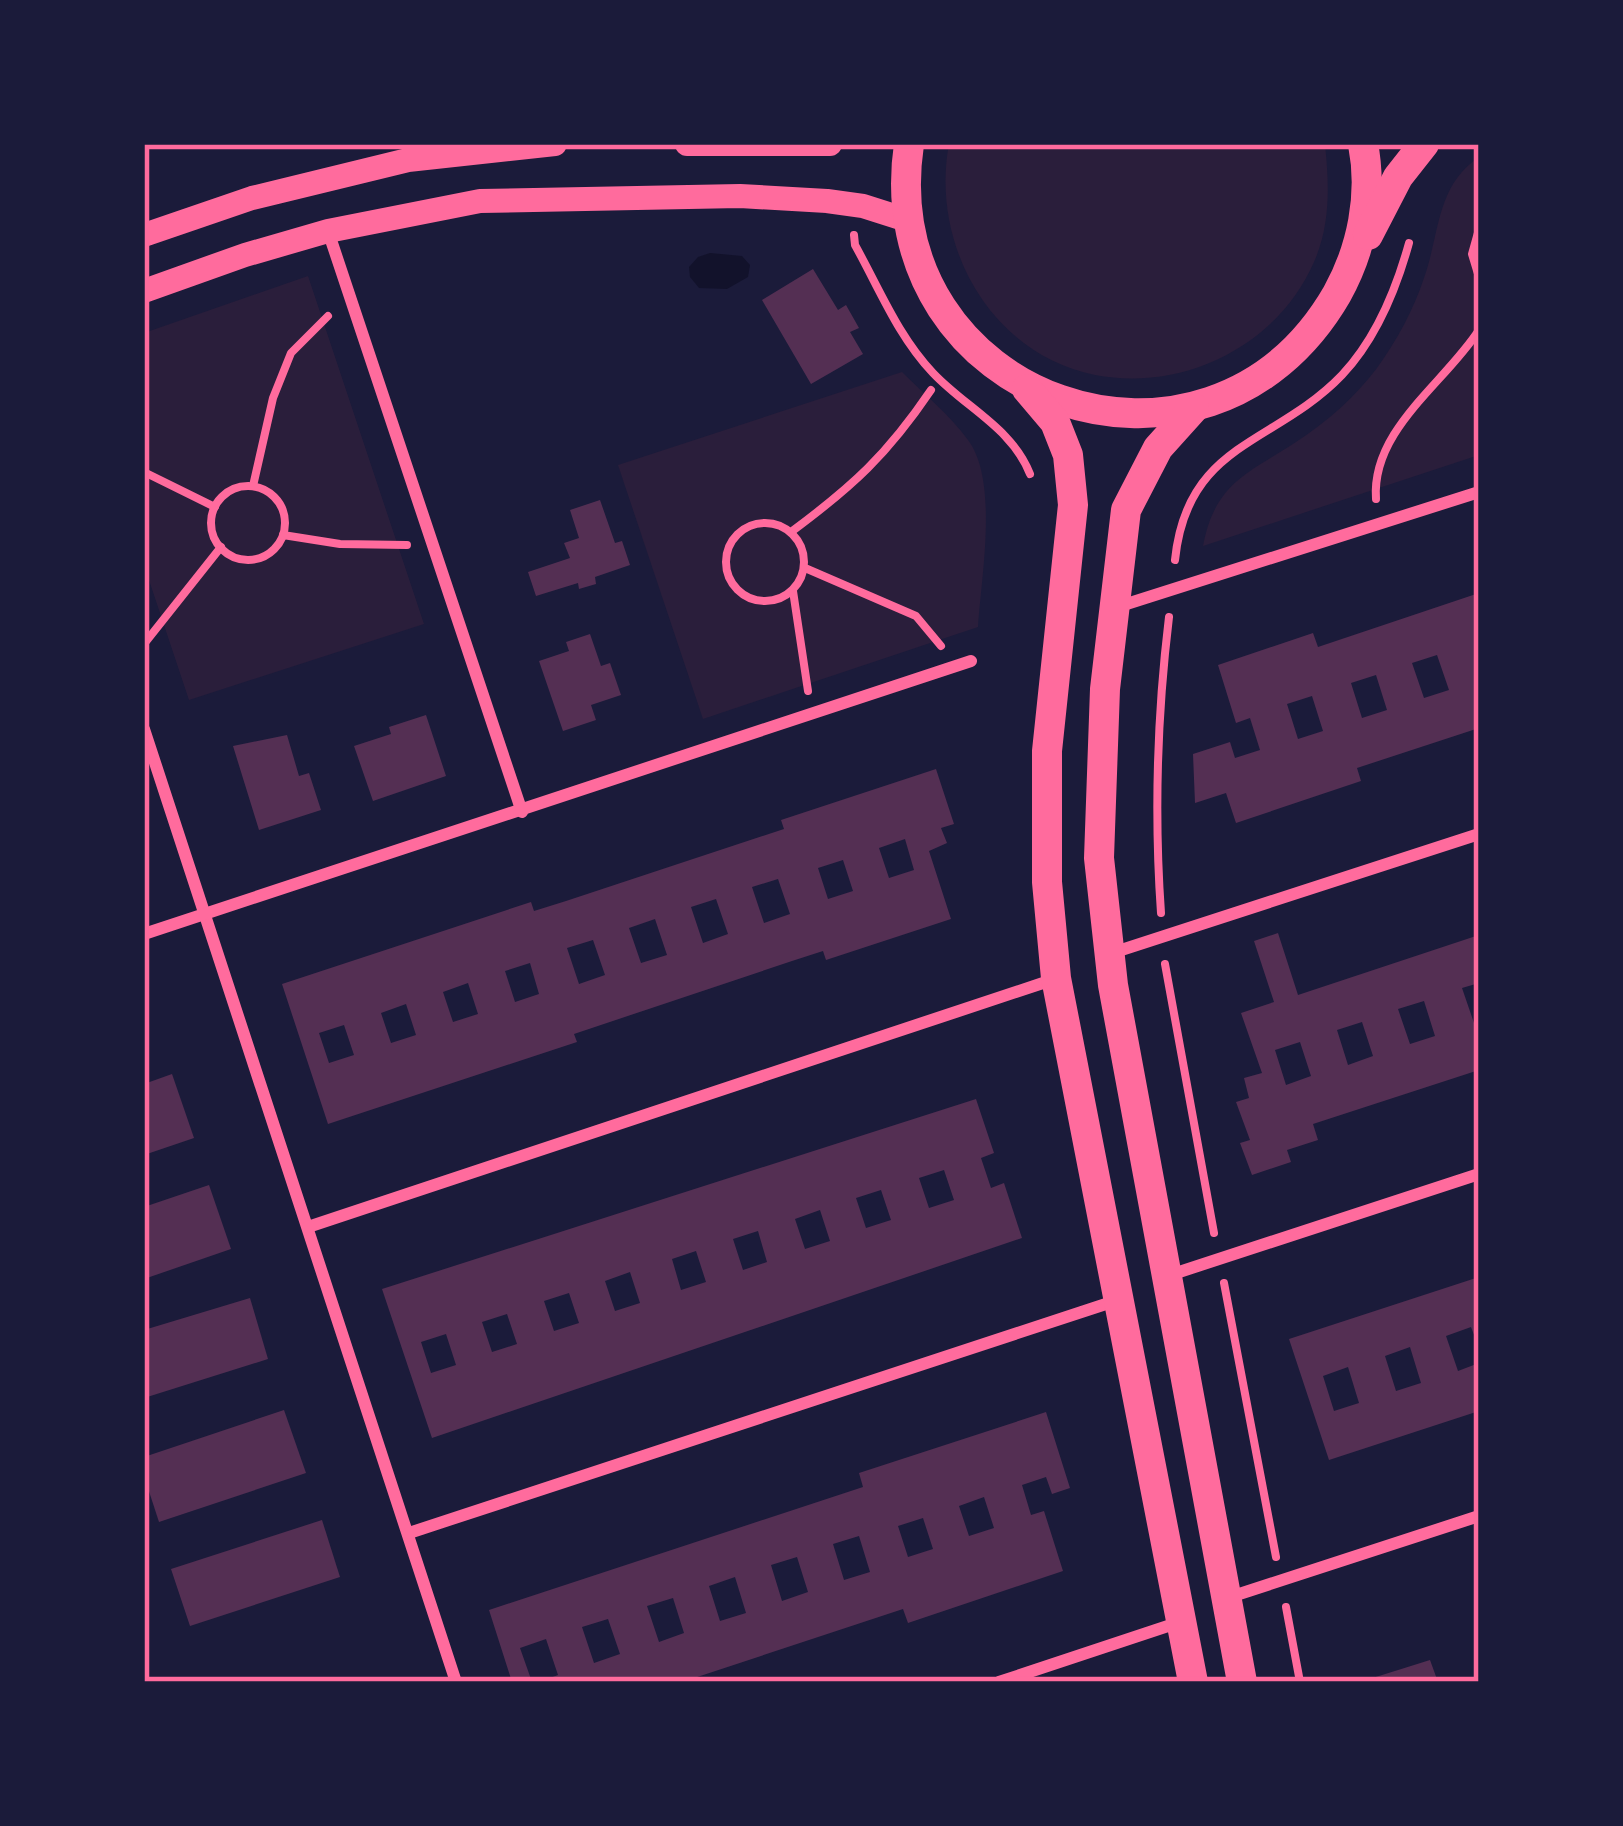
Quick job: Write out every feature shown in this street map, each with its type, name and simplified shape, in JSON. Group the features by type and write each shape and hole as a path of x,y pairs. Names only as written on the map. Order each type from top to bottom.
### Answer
{"main road":[{"path":"144,235 252,198 408,160 555,144"},
{"path":"687,144 830,144"},
{"path":"909,144 905,174 908,220 922,271 948,318 983,358 1027,389 1055,422 1068,455 1073,505 1047,751 1047,882 1056,978 1193,1682"},
{"path":"1352,267 1365,216 1363,144"},
{"path":"1027,389 1081,409 1138,416 1195,408 1261,379 1316,331 1398,177 1424,144"},
{"path":"144,291 328,231 480,201 754,197 863,206 908,220"},
{"path":"1195,408 1158,448 1126,510 1099,774 1099,858 1108,954 1241,1682"}],"street":[{"path":"328,231 521,812"},
{"path":"1113,608 1479,492"},
{"path":"144,934 971,661"},
{"path":"144,729 456,1682"},
{"path":"1108,954 1479,834"},
{"path":"308,1227 1056,978"},
{"path":"1166,1277 1479,1174"},
{"path":"409,1533 1117,1300"},
{"path":"1226,1599 1479,1516"},
{"path":"999,1682 1181,1622"}],"path":[{"path":"1479,230 1472,254 1479,277"},
{"path":"854,233 855,245 894,324 934,374 1005,432 1034,484"},
{"path":"253,486 273,398 291,352 349,294"},
{"path":"1378,525 1375,479 1381,458 1403,422 1479,330"},
{"path":"791,532 857,483 896,442 931,390"},
{"path":"144,472 214,507"},
{"path":"253,486 274,495 281,505 283,535 272,552 260,558 235,557 221,547 212,530 214,507 231,490 253,486"},
{"path":"793,591 770,602 744,596 728,576 725,563 743,529 768,522 791,532 805,555 805,568 793,591 812,715"},
{"path":"283,535 340,544 433,546"},
{"path":"1177,543 1159,703 1156,778 1162,937 1170,1003 1300,1682"},
{"path":"144,644 221,547"},
{"path":"805,568 916,616 956,666"}],"shaded area":[{"path":"949,144 1325,144 1328,188 1323,233 1298,291 1252,339 1194,369 1162,376 1095,375 1058,363 1025,344 976,289 959,255 949,219"},
{"path":"1479,157 1479,455 1203,546 1216,508 1236,482 1329,417 1377,368 1415,302 1447,196"},
{"path":"710,253 742,256 750,265 748,277 727,289 699,288 689,267"},
{"path":"308,276 424,624 189,700 144,565 144,333"},
{"path":"902,372 953,422 977,458 986,504 978,627 703,719 618,465"}],"building":[{"path":"813,269 838,310 846,305 859,328 850,332 863,354 811,384 762,300"},
{"path":"600,500 615,543 622,541 630,565 595,577 596,584 579,589 578,583 536,596 528,572 570,558 564,543 579,538 570,510"},
{"path":"1479,593 1479,641 1474,643 1479,658 1479,728 1357,768 1361,781 1236,823 1226,793 1195,803 1193,754 1230,742 1235,758 1260,750 1250,718 1236,723 1218,665 1313,633 1318,647","holes":["1437,655 1449,690 1424,698 1412,663","1376,675 1387,710 1362,718 1351,683","1312,696 1323,731 1298,739 1287,704"]},
{"path":"590,634 601,666 610,663 621,695 591,705 596,720 563,731 539,661 569,651 566,642"},
{"path":"426,715 446,776 373,801 354,746 391,734 389,727"},
{"path":"287,735 299,776 309,773 321,810 259,830 233,746"},
{"path":"936,769 954,824 941,828 947,843 929,851 951,919 826,960 823,951 792,961 574,1034 577,1042 328,1124 282,984 531,902 534,911 566,901 784,829 781,820","holes":["905,839 914,870 889,878 879,848","843,860 853,891 828,899 818,868","778,879 790,914 764,923 752,887","716,899 728,934 703,943 691,907","655,919 667,955 641,963 629,928","593,940 605,975 579,984 567,948","530,963 539,994 515,1002 505,971","468,983 478,1014 453,1022 443,992","406,1004 416,1035 391,1043 381,1013","344,1025 354,1055 329,1063 319,1033"]},
{"path":"1278,933 1298,995 1479,935 1479,983 1462,988 1474,1023 1479,1022 1479,1070 1313,1124 1318,1140 1287,1150 1291,1162 1252,1175 1240,1143 1250,1140 1236,1102 1249,1098 1244,1078 1262,1073 1241,1013 1274,1002 1254,941","holes":["1424,1001 1435,1036 1410,1044 1398,1009","1362,1022 1373,1056 1348,1065 1337,1030","1300,1042 1311,1076 1286,1085 1275,1050"]},
{"path":"172,1074 194,1138 144,1155 144,1084"},
{"path":"976,1099 994,1153 981,1158 991,1188 1004,1183 1022,1238 432,1438 382,1289","holes":["944,1170 954,1200 929,1208 919,1178","881,1190 891,1220 866,1228 856,1198","820,1210 830,1241 805,1249 795,1219","758,1231 767,1262 743,1270 733,1239","696,1251 706,1282 681,1290 672,1259","630,1272 640,1303 615,1311 605,1281","569,1293 579,1323 554,1331 544,1301","507,1314 517,1344 492,1352 482,1322","446,1334 456,1365 431,1373 421,1342"]},
{"path":"209,1185 231,1249 144,1279 144,1207"},
{"path":"1479,1277 1479,1348 1471,1327 1446,1336 1458,1371 1479,1363 1479,1411 1329,1460 1289,1339","holes":["1410,1347 1421,1383 1396,1391 1385,1356","1348,1367 1359,1403 1334,1411 1323,1376"]},
{"path":"250,1298 268,1359 144,1398 144,1330"},
{"path":"284,1410 306,1473 159,1522 144,1476 144,1457"},
{"path":"1046,1412 1070,1488 1052,1494 1046,1477 1022,1485 1031,1515 1044,1511 1063,1571 908,1623 903,1609 682,1682 539,1682 558,1675 546,1639 520,1648 532,1682 512,1682 489,1610 863,1487 859,1473","holes":["984,1497 994,1528 969,1536 959,1506","923,1518 933,1549 908,1557 898,1526","859,1536 870,1572 844,1580 833,1544","797,1557 808,1592 782,1601 771,1565","735,1577 746,1613 720,1621 709,1586","673,1598 684,1633 659,1642 647,1606","608,1619 620,1654 594,1663 582,1627"]},
{"path":"322,1520 340,1577 190,1626 171,1569"},
{"path":"1430,1660 1438,1682 1363,1682 1363,1681"}]}
